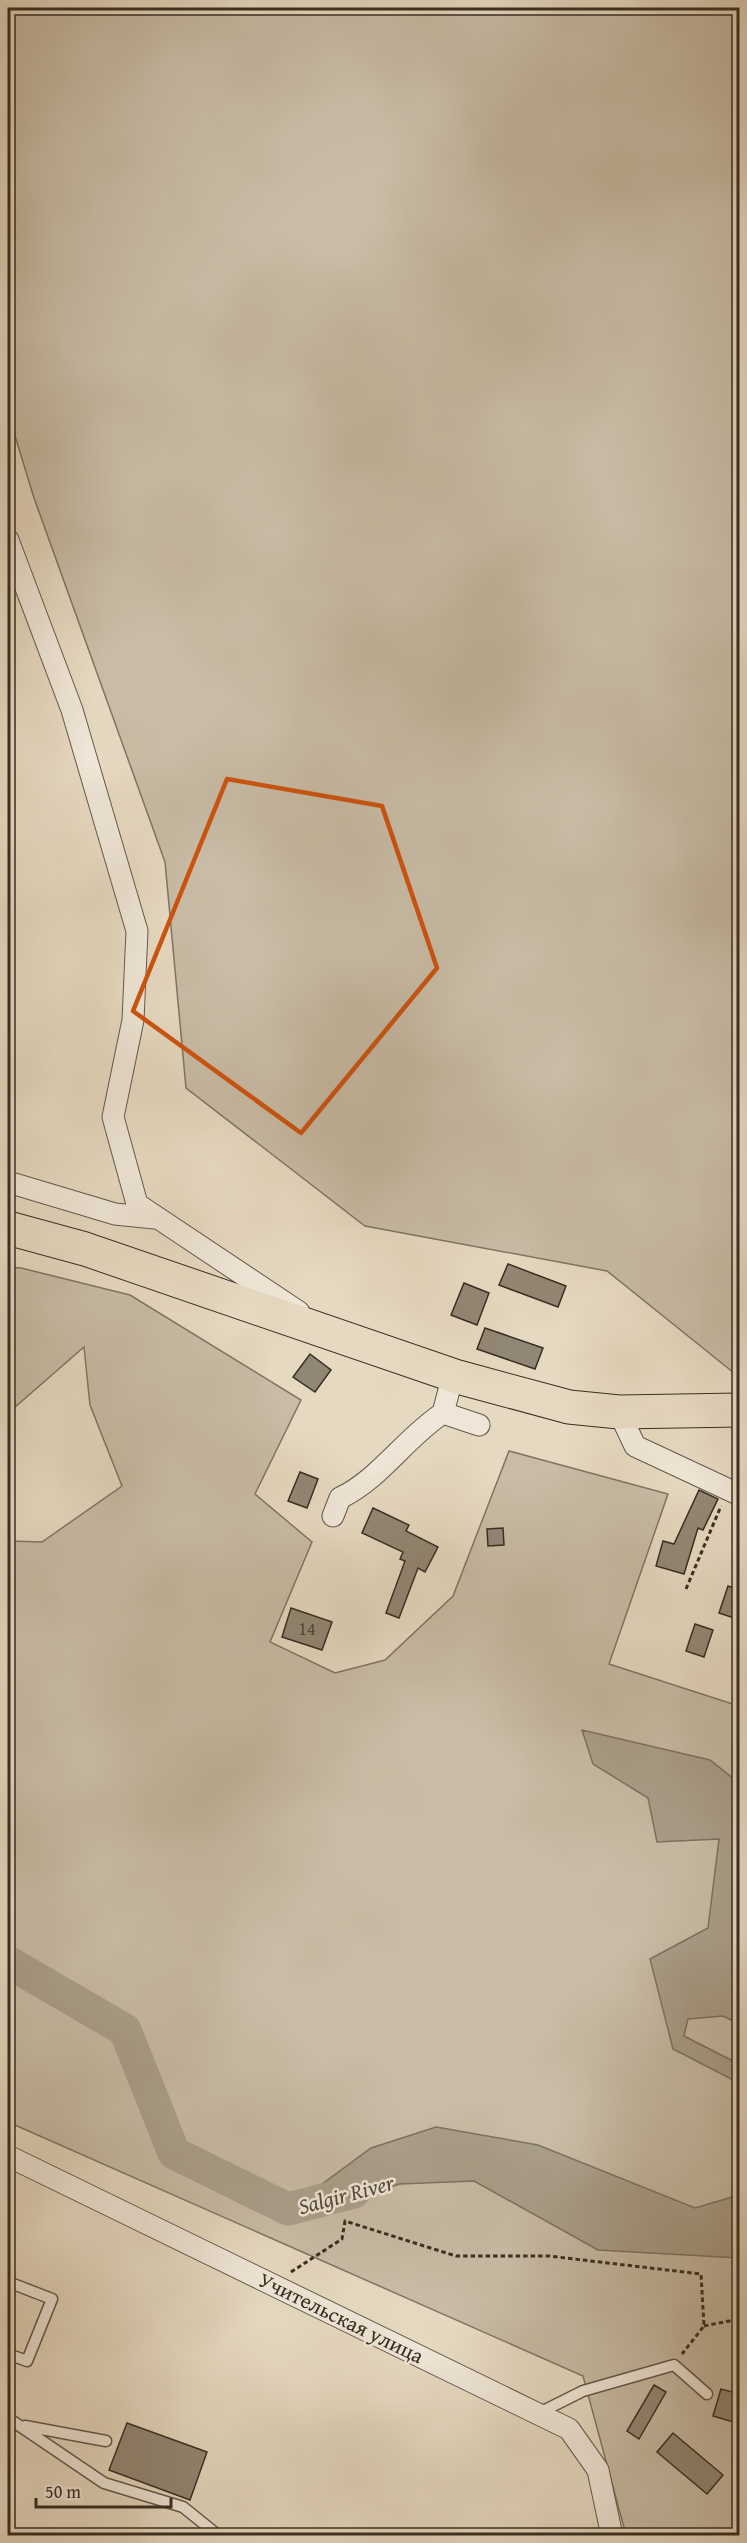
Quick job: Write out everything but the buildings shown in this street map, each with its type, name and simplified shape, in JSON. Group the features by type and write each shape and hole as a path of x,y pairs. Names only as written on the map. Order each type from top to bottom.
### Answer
{"main road":[{"path":"8,1228 85,1249 453,1375 569,1407 619,1412 740,1410"}],"street":[{"path":"8,540 72,710 137,931 133,1020 113,1117 137,1204 329,1333"},
{"path":"8,1182 114,1214 158,1218"},
{"path":"333,1516 340,1498 360,1489 420,1428 443,1413 453,1375"},
{"path":"619,1412 635,1446 734,1493"},
{"path":"443,1413 479,1425"},
{"name":"Учительская улица","path":"8,2156 569,2429 598,2470 612,2535"}],"lane":[{"path":"8,2282 52,2299 27,2361 8,2354"},
{"path":"537,2414 582,2391 674,2365 707,2394"},
{"path":"8,2418 105,2483 183,2507 219,2535"},
{"path":"21,2426 106,2441"}],"path":[{"path":"686,1589 734,1493"},
{"path":"272,2285 342,2239 345,2221 456,2256 549,2256 701,2274 704,2326 674,2365"},
{"path":"704,2326 729,2321 740,2325"}],"highlighted area":[{"path":"227,779 382,806 437,968 301,1133 133,1011"}],"shaded area":[{"path":"8,8 739,8 739,1377 607,1271 365,1226 186,1088 165,862 34,498 8,413"},
{"path":"8,1267 21,1268 130,1295 301,1400 255,1494 312,1542 270,1642 335,1673 385,1660 453,1596 509,1451 668,1494 609,1664 739,1706 739,2535 626,2535 583,2376 8,2122 8,1541 42,1542 122,1486 90,1405 84,1347 14,1408 8,1427"}],"water":[{"path":"582,1730 710,1760 739,1783 739,2024 723,2016 688,2019 684,2036 739,2064 739,2083 673,2049 650,1959 708,1928 719,1839 657,1842 648,1798 593,1764"},
{"path":"436,2127 538,2145 695,2208 739,2195 739,2258 598,2250 474,2181 399,2184 319,2213 306,2196 371,2148"}],"waterway":[{"name":"Salgir River","path":"8,1962 125,2030 174,2153 288,2209 354,2192"}]}
